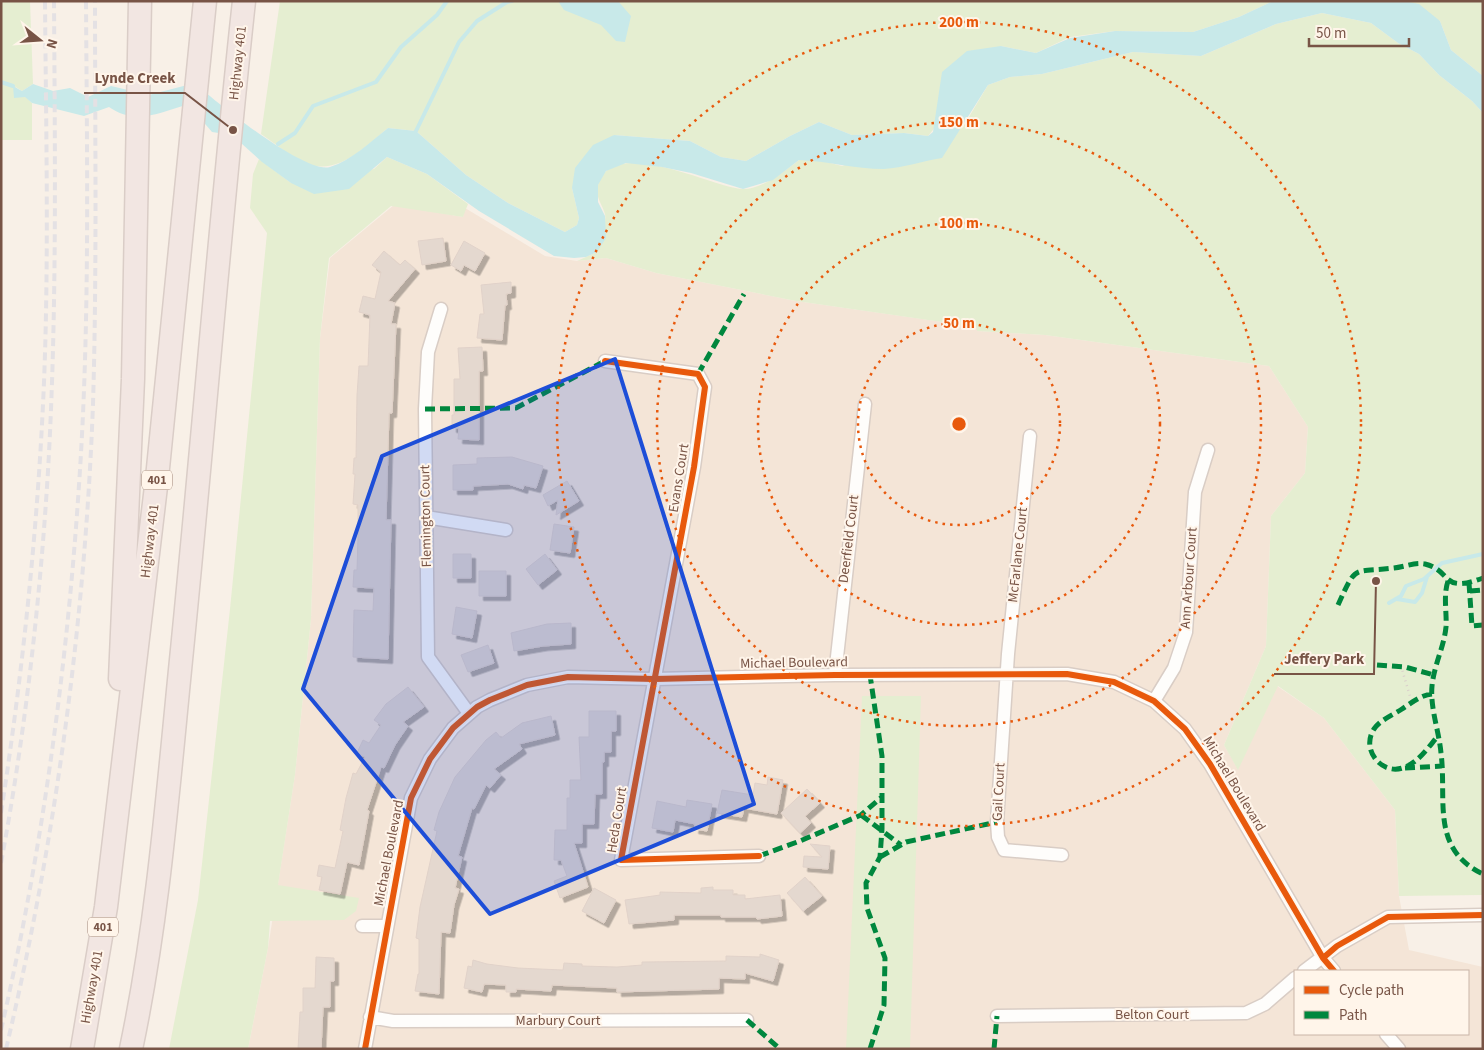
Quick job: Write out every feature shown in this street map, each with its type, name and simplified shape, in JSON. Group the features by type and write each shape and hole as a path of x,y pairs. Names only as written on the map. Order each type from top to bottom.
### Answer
{"highway":[{"path":"118,805 118,705 133,379 140,1"},
{"name":"Highway 401","path":"82,1049 106,907 157,478 205,1"},
{"name":"Highway 401","path":"131,1049 143,992 168,785 244,1"}],"street":[{"name":"Flemington Court","path":"441,309 428,352 425,409 428,657 468,712"},
{"name":"Evans Court","path":"605,361 698,374 705,387 694,467 654,679"},
{"name":"Deerfield Court","path":"834,675 865,404"},
{"name":"McFarlane Court","path":"1007,674 1030,436"},
{"name":"Ann Arbour Court","path":"1154,701 1174,668 1186,632 1195,492 1208,450"},
{"path":"426,517 506,530"},
{"name":"Gail Court","path":"1007,674 997,822 998,837 1004,850 1062,855"},
{"name":"Michael Boulevard","path":"365,1049 411,798 430,759 453,728 468,712 490,700 527,685 568,677 654,679 834,675 1068,674 1114,682 1154,701 1185,729 1210,764 1323,958 1333,970"},
{"name":"Heda Court","path":"654,679 620,860 759,856"},
{"path":"1305,970 1337,946 1388,917 1483,915"},
{"path":"362,926 387,926"},
{"name":"Belton Court","path":"997,1016 1246,1013 1265,1004 1294,979"},
{"name":"Marbury Court","path":"370,1017 412,1021 747,1020"},
{"path":"1387,1035 1399,1049"}],"path":[{"path":"1401,666 1412,703"}],"highlighted area":[{"path":"615,359 754,804 490,914 303,689 382,456"}],"shaded area":[{"path":"394,205 463,217 465,208 545,256 577,261 606,258 656,273 796,301 978,327 977,331 1045,335 1269,366 1308,427 1305,473 1271,516 1266,646 1224,745 1238,769 1277,686 1324,718 1395,810 1399,896 1409,950 1483,967 1483,1049 248,1049 268,948 295,775 311,619 320,338 330,258"}],"green space":[{"path":"1,1 30,1 33,84 22,91 14,86 32,103 32,140 1,140"},
{"path":"280,1 1273,1 1239,17 1193,32 1115,31 1070,37 1036,53 1001,46 928,136 904,133 852,135 819,122 746,161 721,157 690,141 614,135 572,188 579,218 577,225 565,232 508,203 466,175 416,131 388,128 361,151 330,166 307,164 295,158 261,134"},
{"path":"1404,1 1483,1 1483,76 1451,50 1440,21"},
{"path":"1322,13 1371,23 1398,43 1419,54 1439,75 1472,101 1483,113 1483,895 1399,896 1395,810 1324,718 1278,686 1238,770 1224,745 1266,646 1271,516 1305,473 1308,427 1269,366 1045,335 977,331 977,327 796,301 656,273 606,258 577,261 597,252 605,218 598,197 598,185 607,170 622,164 642,163 664,167 728,186 742,189 749,188 765,183 799,160 819,160 842,166 963,127 988,85 1010,77 1042,74 1133,52 1201,56 1276,24"},
{"path":"387,157 427,174 468,204 463,217 391,206 329,258 320,338 311,619 295,775 278,885 359,898 356,911 344,920 270,921 268,948 248,1049 169,1049 198,900 230,609 267,233 250,208 253,174 259,159 291,183 374,169"},
{"path":"862,696 921,696 910,1049 846,1049"}],"water":[{"path":"558,1 618,1 631,16 625,42 616,41 601,25 564,10"},
{"path":"1273,1 1404,1 1419,4 1440,21 1451,50 1483,76 1483,113 1472,101 1439,75 1419,54 1398,43 1371,23 1322,13 1276,24 1201,56 1133,52 1042,74 1010,77 988,85 942,158 906,166 873,169 799,160 773,180 743,189 691,173 662,167 626,163 606,171 598,185 598,202 605,216 606,238 597,252 586,257 574,258 554,256 479,211 427,174 387,157 349,189 314,194 291,183 262,162 232,135 212,132 188,104 148,116 128,115 109,107 84,116 32,103 25,97 14,98 13,86 22,91 33,84 53,91 70,88 88,97 111,86 149,95 195,83 261,135 301,160 318,166 330,167 346,160 388,128 416,131 466,175 508,203 565,232 577,225 579,218 572,188 575,168 593,145 614,135 690,141 721,157 746,161 819,122 852,135 904,133 928,136 933,132 942,72 967,51 1001,46 1036,53 1070,38 1115,31 1193,32 1239,17"}],"building":[{"path":"443,238 446,261 422,265 418,241"},
{"path":"464,241 485,253 475,271 464,265 461,271 451,265"},
{"path":"384,251 400,265 405,260 415,269 388,301 395,303 391,324 396,324 392,413 389,413 386,520 391,520 388,659 353,657 354,610 373,611 374,588 353,587 354,570 357,570 358,537 358,505 353,504 357,395 359,366 368,366 370,315 359,312 363,296 375,299 381,272 372,265"},
{"path":"511,282 511,293 506,294 507,305 505,305 502,340 477,338 480,314 484,314 481,285"},
{"path":"482,347 483,371 479,371 479,440 458,439 459,428 452,428 452,415 454,415 454,379 460,379 458,348"},
{"path":"512,457 543,466 536,488 524,485 523,489 508,484 473,486 473,490 453,490 453,465 477,464 477,458"},
{"path":"567,481 579,501 556,515 558,500 548,506 543,495"},
{"path":"554,524 574,527 570,553 550,550"},
{"path":"453,554 471,554 471,578 453,578"},
{"path":"545,554 557,570 538,585 526,569"},
{"path":"479,571 506,571 506,596 479,596"},
{"path":"456,607 477,611 472,638 452,634"},
{"path":"571,623 571,644 514,651 511,633 547,624"},
{"path":"488,645 494,663 468,672 461,655"},
{"path":"408,687 424,707 403,722 408,726 395,745 384,768 381,767 367,810 369,811 359,865 347,862 340,894 319,890 322,877 317,876 319,865 335,868 343,831 340,830 346,798 353,773 356,774 365,757 357,753 363,740 369,743 381,725 374,720 386,704"},
{"path":"589,711 616,711 616,731 611,731 611,752 604,752 604,762 602,762 602,794 595,794 594,824 582,824 582,843 574,843 588,887 560,898 554,881 567,876 561,860 554,860 555,830 567,830 567,798 570,798 570,780 581,780 579,737 589,737"},
{"path":"551,716 555,735 519,744 522,749 494,769 501,775 490,788 486,785 474,809 472,808 458,856 462,857 455,888 459,889 454,905 450,933 441,932 439,994 415,991 419,974 419,939 416,938 420,907 437,831 434,830 439,812 455,777 486,740 496,732 501,738 522,723"},
{"path":"768,777 783,780 777,814 744,808 742,817 717,813 722,790 753,795 755,783 767,785"},
{"path":"807,789 820,803 805,816 811,823 800,833 781,813"},
{"path":"687,800 712,804 707,831 694,829 695,824 675,820 673,832 652,828 657,801 686,807"},
{"path":"810,844 830,846 828,869 803,867 804,856 822,857"},
{"path":"805,877 822,896 803,911 787,893"},
{"path":"713,887 713,890 733,890 733,895 745,895 745,899 780,895 782,916 757,919 756,917 721,917 721,915 674,915 674,920 629,924 625,900 660,895 660,892 701,893 701,888"},
{"path":"594,888 616,900 604,923 582,911"},
{"path":"760,954 779,960 773,981 745,973 745,979 719,978 719,989 617,992 617,988 552,985 551,991 516,989 516,992 506,992 506,985 484,984 482,992 464,988 468,966 472,967 473,960 518,968 563,970 564,963 582,964 582,966 617,967 642,965 642,962 726,961 726,956 760,957"},
{"path":"316,957 334,958 334,981 330,981 330,1007 323,1007 321,1049 298,1049 300,1012 303,1012 303,988 315,988"}],"waterway":[{"path":"278,144 295,133 313,106 376,82 401,47 437,15 447,1"},
{"path":"416,131 459,42 477,21 507,2 512,1"},
{"path":"1,82 13,86"},
{"path":"1389,603 1401,596 1406,586 1424,579 1442,563 1483,554"},
{"path":"1397,599 1415,602 1422,593 1427,577"}],"railway":[{"path":"1,813 16,706 34,544 44,382 47,192 45,1"},
{"path":"1,863 31,668 48,471 54,295 54,1"},
{"path":"1,1030 16,963 41,827 60,691 74,554 83,425 85,364 86,1"},
{"path":"6,1049 40,890 53,809 65,728 83,566 93,404 95,1"}],"marked path":[{"path":"698,374 744,294"},
{"path":"425,409 516,408 605,361"},
{"path":"1338,605 1353,576 1363,571 1425,564 1440,571 1448,580 1460,584 1483,578"},
{"path":"1448,581 1445,598 1446,627 1432,686 1433,711 1441,753 1444,822 1448,837 1455,851 1466,864 1483,874"},
{"path":"1469,583 1472,626 1483,625"},
{"path":"1470,591 1483,590"},
{"path":"1377,665 1405,667 1434,675"},
{"path":"870,675 882,756 882,829 880,857 866,883 867,908 885,958 884,1005 870,1049"},
{"path":"1432,694 1416,700 1380,723 1370,737 1370,745 1376,760 1382,765 1397,769 1410,765 1415,761 1439,735"},
{"path":"1405,768 1442,766"},
{"path":"759,856 861,815 883,796"},
{"path":"861,815 901,845"},
{"path":"880,857 906,842 997,822"},
{"path":"994,1049 997,1016"},
{"path":"747,1020 780,1049"}],"cycle path":[{"path":"605,361 698,374 705,387 694,467 621,860 759,856"},
{"path":"365,1049 411,798 430,759 453,728 477,707 527,685 568,677 654,679 835,675 1067,674 1114,682 1154,701 1185,729 1210,764 1323,958 1333,970"},
{"path":"1323,958 1337,946 1388,917 1483,915"}],"place":[{"name":"Lynde Creek","path":"233,130"},
{"name":"Jeffery Park","path":"1376,581"}]}
